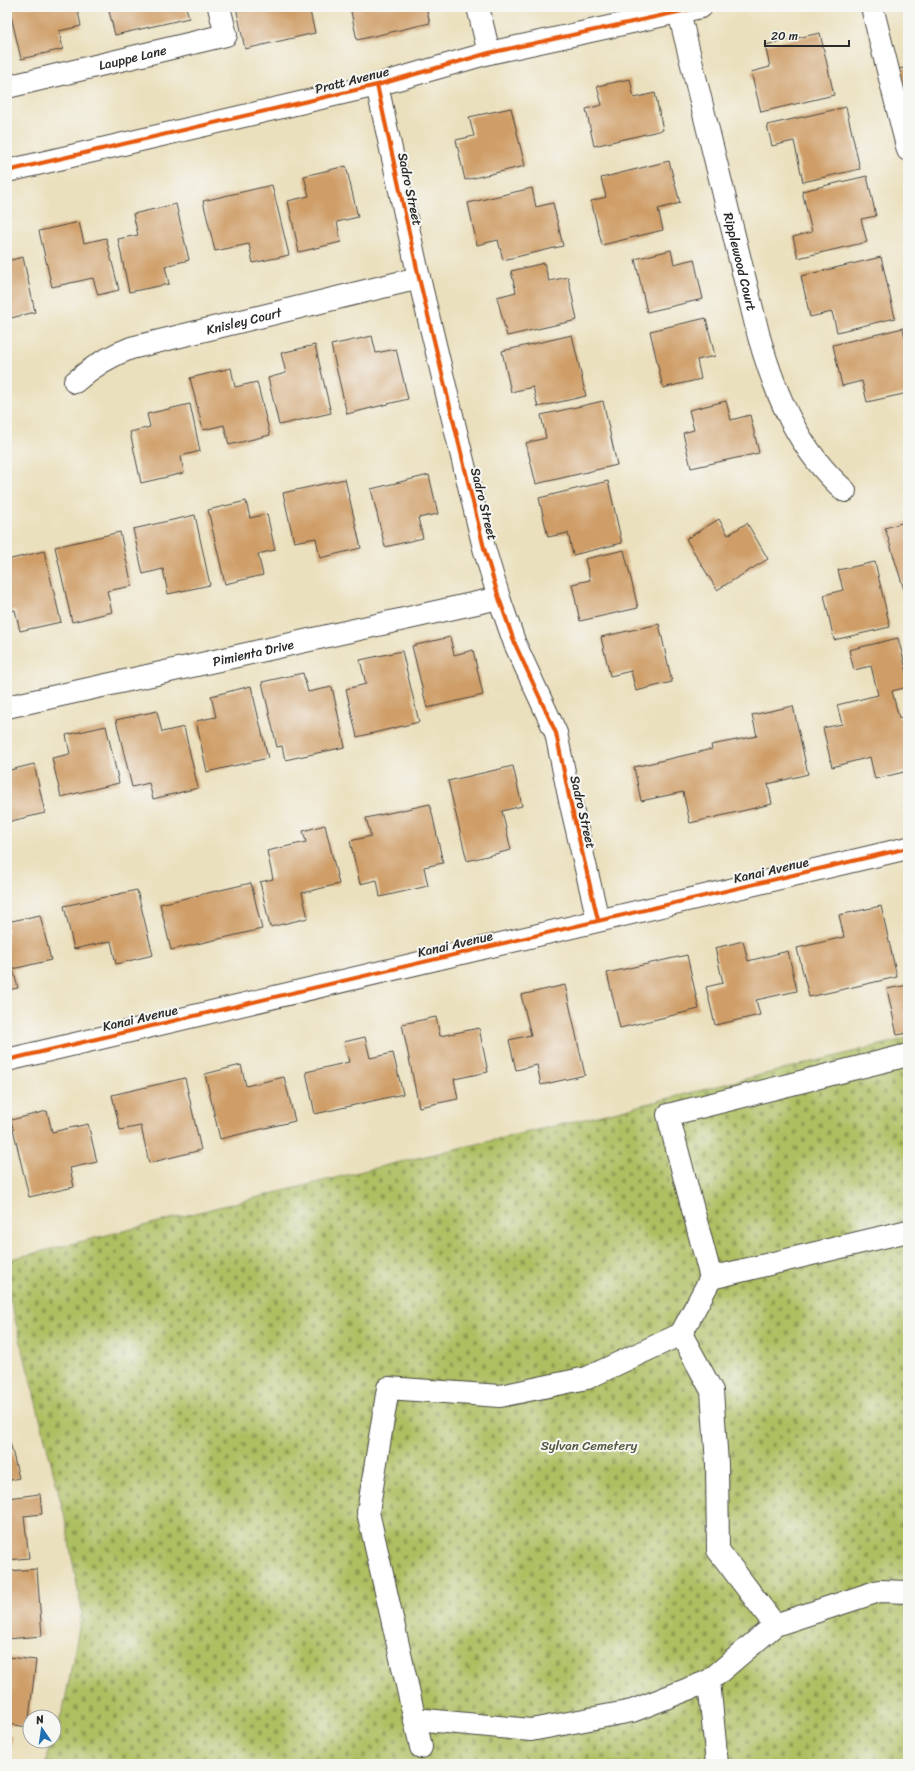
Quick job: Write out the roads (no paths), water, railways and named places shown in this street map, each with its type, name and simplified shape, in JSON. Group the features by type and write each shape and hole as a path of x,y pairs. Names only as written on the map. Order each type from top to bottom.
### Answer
{"street":[{"name":"Lauppe Lane","path":"8,81 226,35 219,7"},
{"path":"478,7 489,54"},
{"name":"Pratt Avenue","path":"7,171 377,85 489,54 701,7"},
{"path":"872,7 908,150"},
{"name":"Ripplewood Court","path":"679,12 759,337 770,375 786,412 805,447 830,477 846,491"},
{"name":"Sadro Street","path":"377,85 419,278 484,548 515,644 556,733 598,920"},
{"name":"Knisley Court","path":"76,382 91,367 131,348 419,278"},
{"name":"Pimienta Drive","path":"7,707 499,598"},
{"name":"Kanai Avenue","path":"7,1060 908,848"},
{"path":"421,1747 368,1512 388,1388 500,1396 587,1378 681,1334 711,1278 668,1115 908,1055"},
{"path":"711,1278 908,1232"},
{"path":"681,1334 712,1391 717,1464 718,1550 775,1626"},
{"path":"415,1719 531,1730 632,1711 709,1681 775,1626 879,1591 908,1592"},
{"path":"709,1681 717,1764"}],"park label":[{"name":"Sylvan Cemetery","path":"589,1445"}]}
